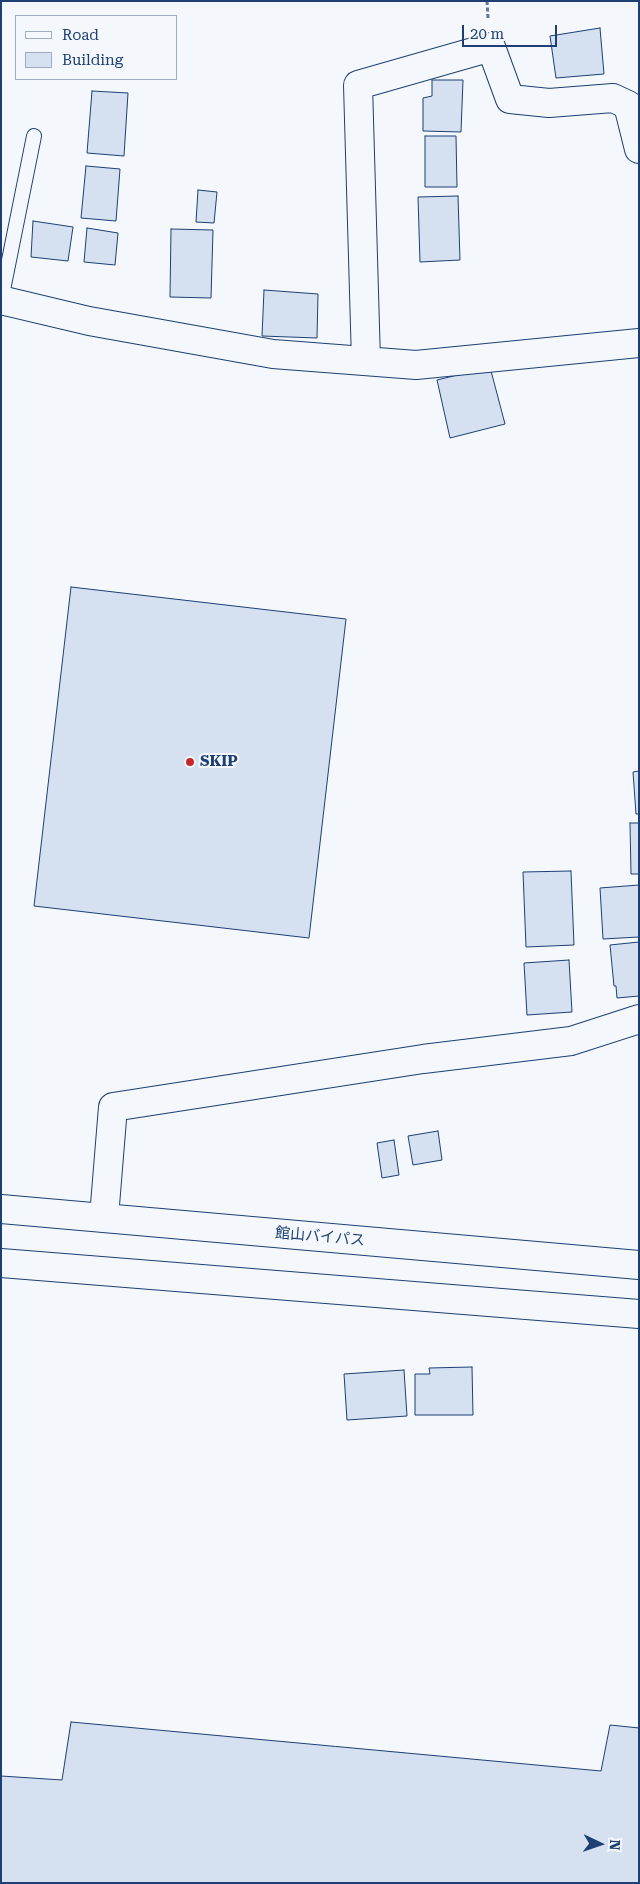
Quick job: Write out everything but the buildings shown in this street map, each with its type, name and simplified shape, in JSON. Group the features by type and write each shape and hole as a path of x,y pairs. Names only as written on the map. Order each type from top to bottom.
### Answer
{"main road":[{"path":"366,361 358,85 491,48 510,99 549,102 613,98 628,105 638,145"},
{"path":"1,300 89,321 273,354 416,365 639,343"},
{"path":"104,1217 113,1107 424,1059 571,1041 639,1019"},
{"name":"館山バイパス","path":"1,1209 639,1266"},
{"path":"1,1263 639,1314"}],"lane":[{"path":"1,300 34,136"}],"place":[{"name":"SKIP","path":"190,762"}]}
